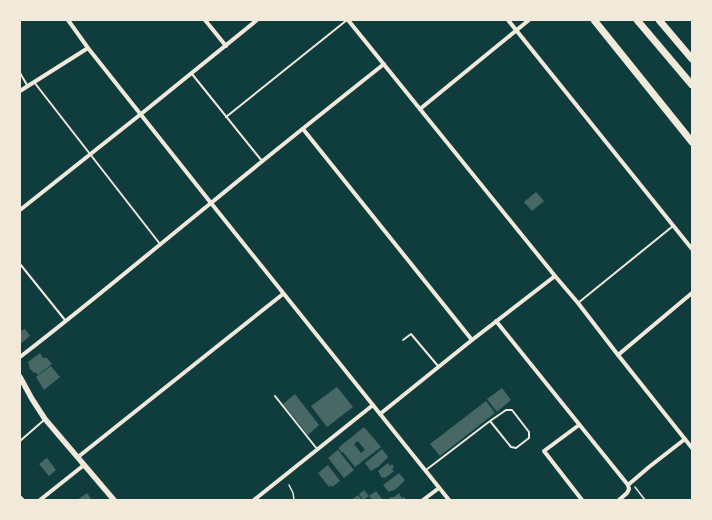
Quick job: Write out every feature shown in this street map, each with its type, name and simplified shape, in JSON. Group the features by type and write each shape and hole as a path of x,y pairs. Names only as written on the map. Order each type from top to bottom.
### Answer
{"highway":[{"path":"594,20 692,142"},
{"path":"637,20 692,85"},
{"path":"659,20 692,59"},
{"path":"679,125 692,139"}],"main road":[{"path":"20,377 45,419 114,500"}],"street":[{"path":"68,20 88,48 283,294 449,500"},
{"path":"205,20 226,46"},
{"path":"20,210 257,20"},
{"path":"348,20 578,303 692,448"},
{"path":"508,20 692,249"},
{"path":"420,109 529,20"},
{"path":"20,91 88,48"},
{"path":"20,357 384,64"},
{"path":"303,129 472,340"},
{"path":"380,414 555,276"},
{"path":"618,355 692,293"},
{"path":"78,457 283,294"},
{"path":"496,321 628,485 629,489 627,493 619,500"},
{"path":"254,500 373,405"},
{"path":"579,425 544,451 582,500"},
{"path":"628,485 685,440"},
{"path":"40,500 84,465"},
{"path":"423,500 439,488"}],"lane":[{"path":"226,117 348,20"},
{"path":"20,73 28,86"},
{"path":"191,73 262,162"},
{"path":"34,82 161,245"},
{"path":"578,303 674,225"},
{"path":"20,264 66,321"},
{"path":"403,340 411,334 438,367"},
{"path":"275,396 318,450"},
{"path":"425,470 490,421 506,410 512,410 529,432 529,438 516,448 511,447 490,421"},
{"path":"20,441 45,419"},
{"path":"20,496 24,500"}],"path":[{"path":"289,485 293,493 294,500"},
{"path":"635,487 645,500"}],"building":[{"path":"536,192 544,201 532,211 524,202"},
{"path":"20,329 21,331 25,329 30,336 20,344"},
{"path":"40,353 43,358 47,358 52,364 38,375 30,369 28,362"},
{"path":"51,366 60,377 44,390 36,377"},
{"path":"337,387 353,407 327,427 311,406"},
{"path":"502,388 511,400 497,412 487,399"},
{"path":"295,394 319,425 308,435 283,404"},
{"path":"486,401 495,413 440,456 430,444"},
{"path":"364,427 381,447 355,467 338,448","holes":["358,441 365,450 361,453 354,444"]},
{"path":"382,449 388,457 377,468 371,471 365,463"},
{"path":"338,450 354,470 344,478 328,458"},
{"path":"47,458 56,470 49,476 39,464"},
{"path":"388,463 390,466 392,464 394,467 392,469 394,471 385,478 382,478 378,471"},
{"path":"328,465 340,481 332,487 331,485 329,487 318,473"},
{"path":"399,473 405,480 396,489 389,492 383,485"},
{"path":"364,490 369,496 363,500 359,494"},
{"path":"376,491 382,499 381,500 372,500 369,496"},
{"path":"87,493 92,500 77,500"},
{"path":"399,493 402,498 404,497 406,500 387,500 394,497"},
{"path":"358,495 362,500 351,500"}]}
